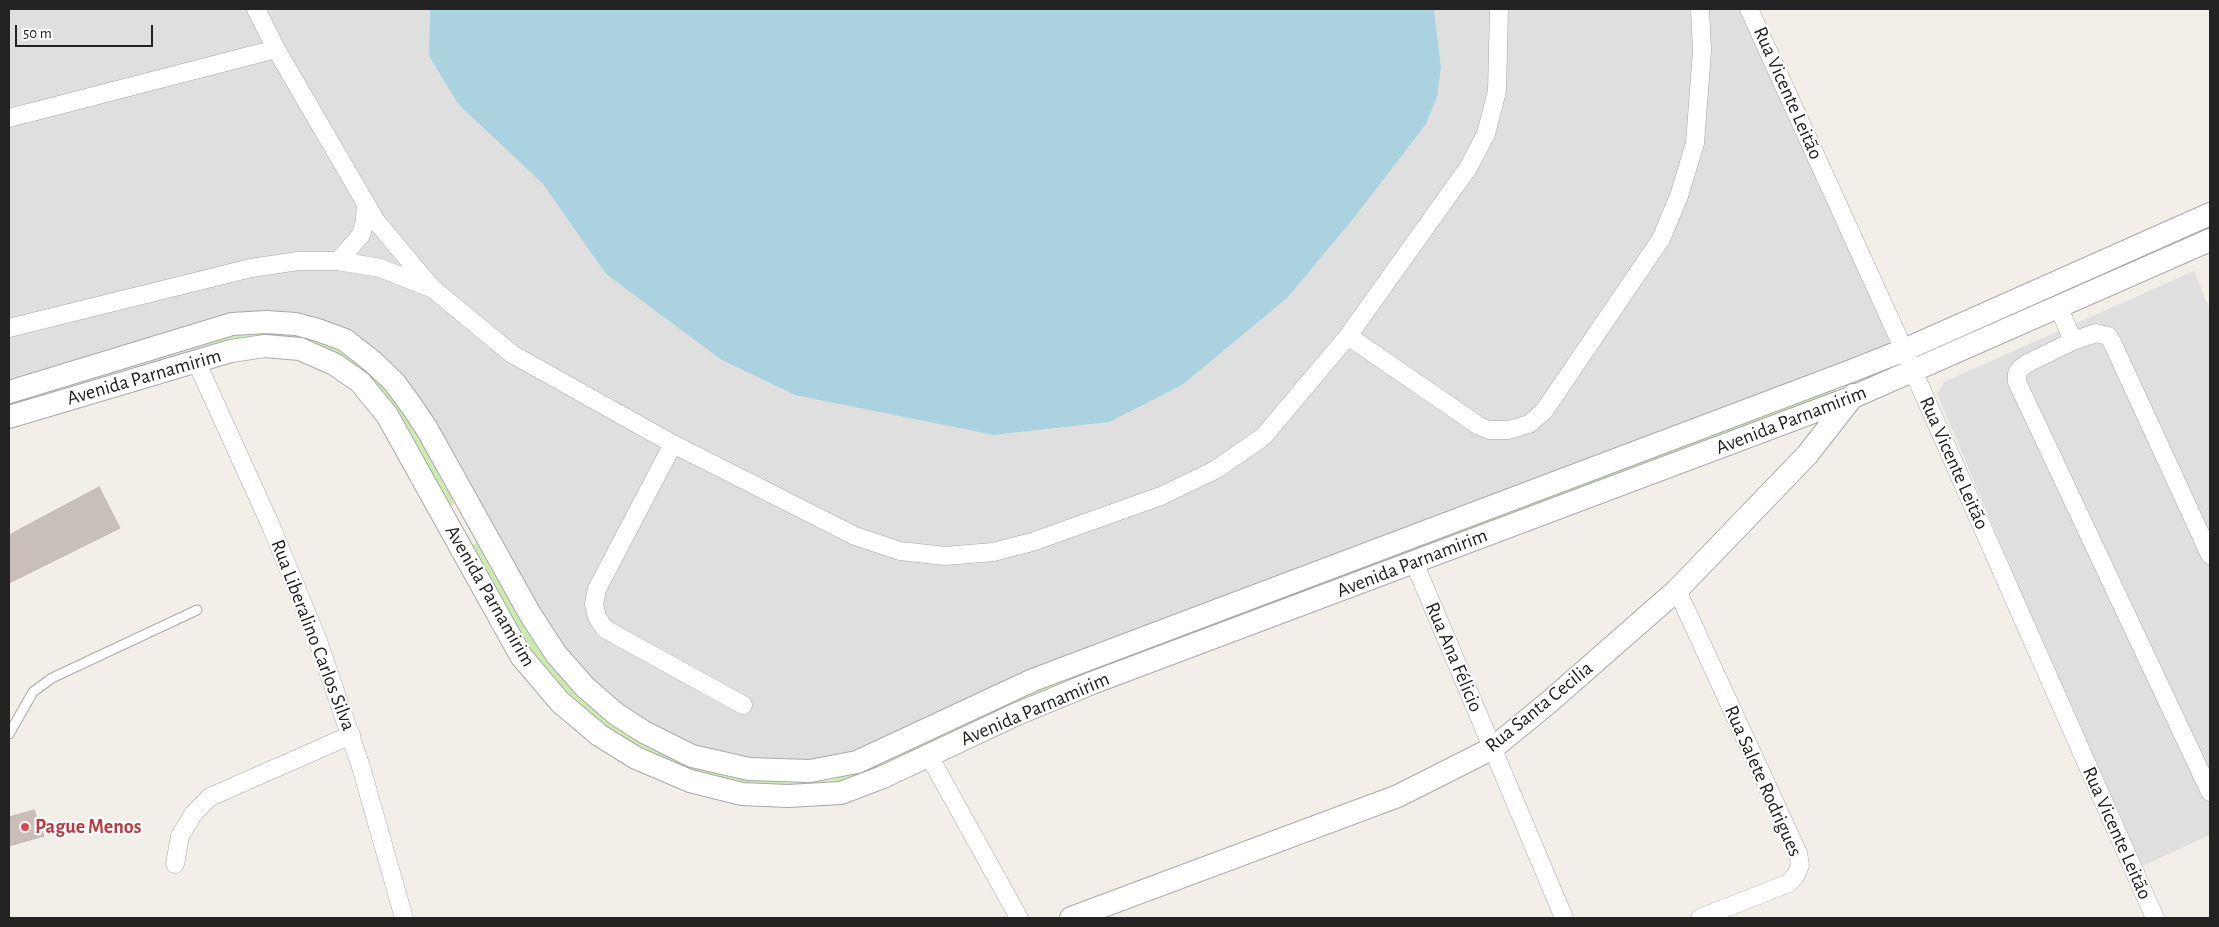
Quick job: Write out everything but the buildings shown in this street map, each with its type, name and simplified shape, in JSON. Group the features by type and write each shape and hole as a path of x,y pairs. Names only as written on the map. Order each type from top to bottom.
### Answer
{"street":[{"path":"256,9 276,49 376,220 432,288 512,354 673,444 855,536 900,551 945,556 993,552 1032,542 1161,496 1215,470 1263,437 1348,336 1468,168 1486,134 1497,91 1499,9"},
{"path":"1348,336 1479,426 1489,430 1509,430 1529,424 1544,411 1661,239 1679,196 1695,143 1702,51 1700,9"},
{"name":"Rua Vicente Leitão","path":"1749,9 1914,371 2155,918"},
{"path":"9,118 276,49"},
{"path":"338,261 361,235 365,222 366,203"},
{"name":"Avenida Parnamirim","path":"9,392 232,324 266,322 296,324 345,340 373,362 394,382 427,429 530,614 556,654 585,687 616,714 665,744 692,756 749,769 810,771 857,762 1033,680 1879,360 2210,214"},
{"name":"Avenida Parnamirim","path":"9,417 232,351 265,346 300,349 334,364 360,382 387,415 521,656 560,702 599,734 636,758 690,781 742,794 788,796 841,793 883,777 928,754 1092,683 1853,397 2210,240"},
{"path":"9,328 252,268 298,260 338,261 380,268 432,288"},
{"path":"2059,308 2073,341"},
{"path":"2210,556 2108,336 2096,333 2073,341 2026,364 2017,374 2017,382 2210,792"},
{"name":"Rua Santa Cecilia","path":"1070,918 1398,796 1493,748 1548,703 1677,590 1807,455 1853,397 1879,360"},
{"name":"Rua Liberalino Carlos Silva","path":"196,361 271,526 318,641 351,735 404,918"},
{"path":"64,375 72,398"},
{"path":"673,444 597,590 594,604 597,617 605,629 743,705"},
{"path":"450,527 473,513"},
{"name":"Rua Ana Félicio","path":"1414,562 1564,918"},
{"name":"Rua Salete Rodrigues","path":"1677,590 1798,853 1800,865 1796,876 1789,883 1700,918"},
{"path":"175,864 180,836 194,812 210,798 351,735"},
{"path":"928,754 1018,918"}],"lane":[{"path":"9,734 33,692 52,678 197,610"}],"shaded area":[{"path":"9,9 430,9 429,56 458,104 542,183 606,274 720,359 994,435 1111,422 1182,385 1441,67 1434,9 1752,9 1905,348 808,769 687,749 618,711 566,659 351,336 9,388"},
{"path":"2194,271 2210,310 2210,835 2138,868 1937,394 1944,382"},
{"path":"208,340 210,350 83,388 77,380"}],"green space":[{"path":"282,331 339,347 391,386 460,501 450,506 334,355 210,350 208,340 246,332"},
{"path":"1835,386 1837,395 874,778 787,792 688,774 603,730 550,677 531,649 470,546 481,541 609,720 642,744 689,765 785,781 828,781 869,769 913,744 996,703"}],"water":[{"path":"430,9 1434,9 1441,67 1437,97 1426,124 1353,219 1287,298 1182,385 1110,422 994,435 795,395 720,359 606,274 542,183 458,104 429,56"}],"place":[{"name":"Pague Menos","path":"25,827"}]}
